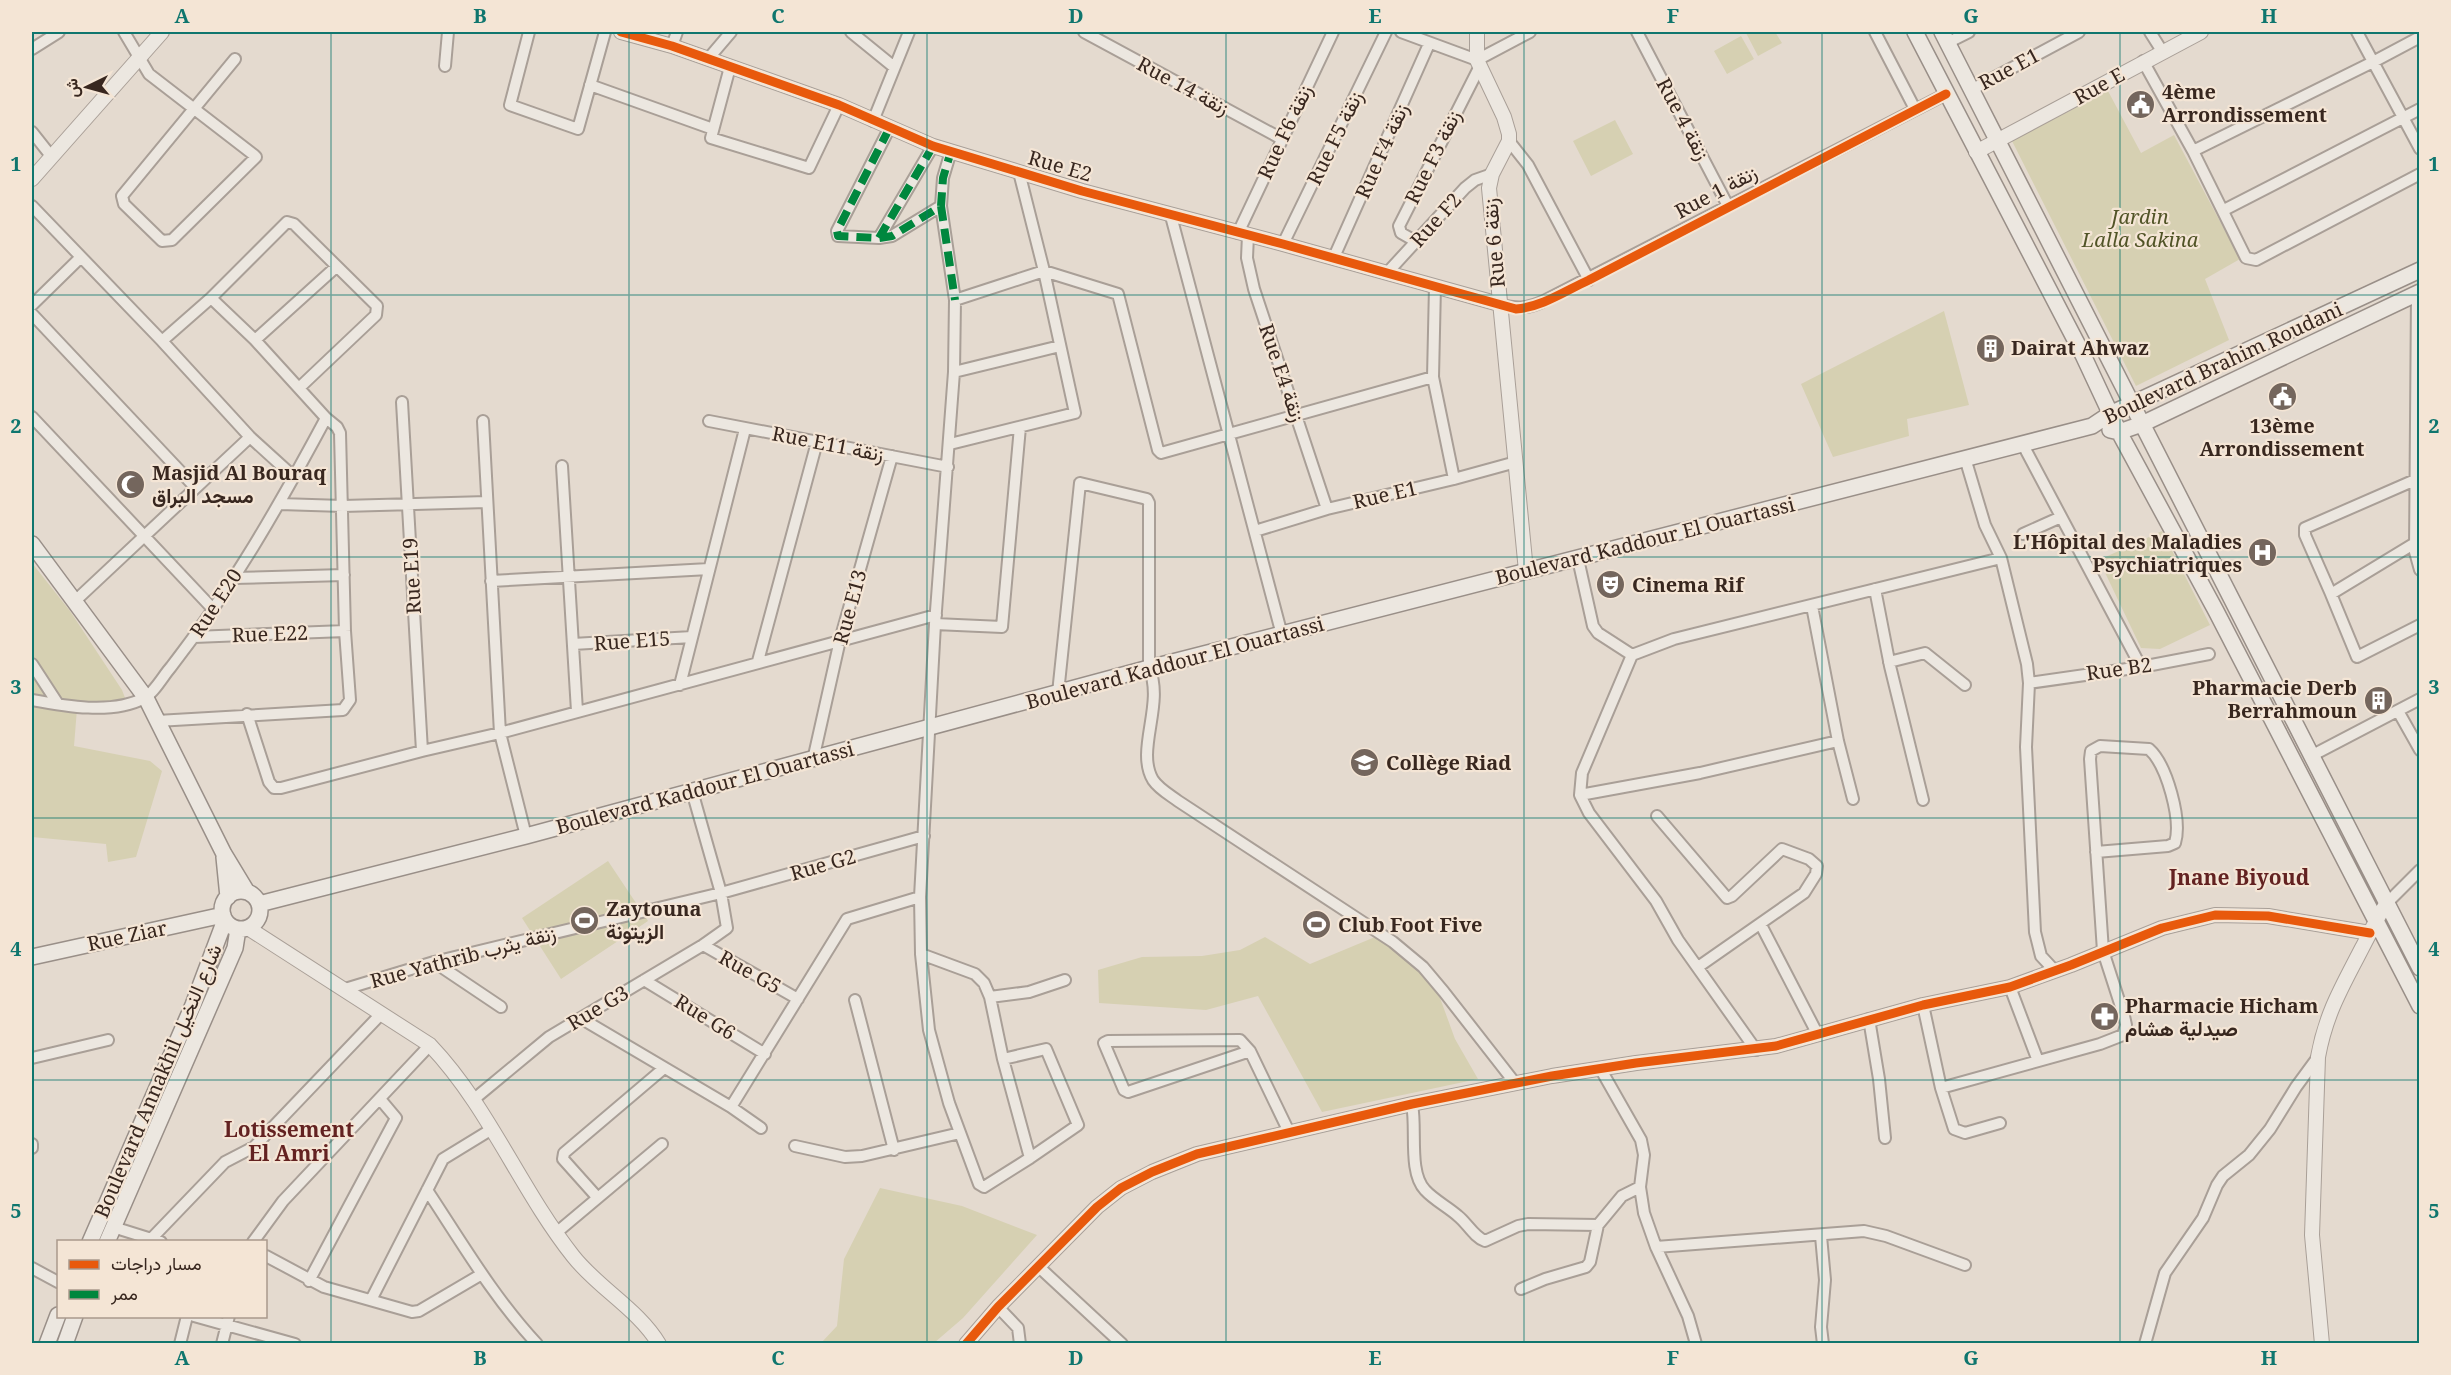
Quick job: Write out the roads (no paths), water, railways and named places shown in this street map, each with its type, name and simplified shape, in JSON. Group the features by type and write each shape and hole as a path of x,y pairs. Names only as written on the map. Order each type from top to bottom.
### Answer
{"main road":[{"path":"1915,32 2083,355 2110,414 2216,611 2420,1006"},
{"path":"1945,37 2420,968"},
{"name":"Boulevard Brahim Roudani","path":"2092,426 2110,414 2134,405 2420,270"},
{"name":"Boulevard Brahim Roudani","path":"2092,426 2120,432 2142,424 2418,293"},
{"path":"2244,353 2250,373"},
{"name":"Boulevard Kaddour El Ouartassi","path":"259,904 813,760 1149,668 2092,426"},
{"path":"32,544 146,698 224,854 247,892 259,904 258,918 233,923 222,908 228,897 239,891 247,892"},
{"path":"224,854 228,897"},
{"name":"Rue Ziar","path":"32,957 233,923"},
{"name":"Boulevard Annakhil شارع النخيل","path":"110,1234 236,948 233,923"},
{"name":"Boulevard Annakhil شارع النخيل","path":"91,1240 193,1005 233,923"},
{"path":"47,1344 57,1318"},
{"path":"65,1344 75,1318"}],"street":[{"path":"32,49 59,32"},
{"path":"124,32 149,74 194,108 254,154 256,159 172,240 162,241 124,204 122,196 194,108 235,59"},
{"path":"32,179 162,32"},
{"path":"445,66 448,32"},
{"path":"529,32 510,106 578,129 605,32"},
{"name":"Rue E2","path":"621,32 672,46 839,105 889,129 933,146 1171,216 1334,257 1499,304"},
{"path":"672,46 677,32"},
{"path":"708,59 731,32"},
{"path":"851,32 894,67"},
{"path":"873,121 909,32"},
{"name":"Rue 14 زنقة","path":"1084,32 1282,139"},
{"name":"Rue F6 زنقة","path":"1243,234 1282,139 1333,32"},
{"name":"Rue F5 زنقة","path":"1284,244 1386,32"},
{"path":"1401,32 1478,63"},
{"path":"1476,32 1478,63 1504,117 1509,141 1528,165 1588,280"},
{"path":"1478,63 1530,32"},
{"name":"Rue 4 زنقة","path":"1637,32 1728,206"},
{"path":"1875,32 1915,109"},
{"path":"1945,37 1969,32"},
{"name":"Rue E1","path":"1971,90 2079,32"},
{"path":"2150,32 2162,51"},
{"name":"Rue E","path":"1976,152 2200,32"},
{"path":"2357,32 2420,149"},
{"path":"2193,151 2420,37"},
{"name":"Rue F4 زنقة","path":"1334,257 1429,44"},
{"path":"2144,61 2224,210 2246,258 2256,260 2420,174"},
{"name":"Rue F3 زنقة","path":"1417,242 1401,233 1399,226 1478,63"},
{"path":"730,67 711,138 809,168 839,105"},
{"path":"590,85 713,129"},
{"name":"Rue 1 زنقة","path":"1499,304 1516,309 1528,308 1588,280 1946,94"},
{"path":"2224,210 2420,109"},
{"path":"889,129 837,231 838,236 879,238 895,234 941,206"},
{"path":"32,132 51,156"},
{"name":"Rue 6 زنقة","path":"1509,141 1492,174 1490,189 1499,304 1526,572"},
{"path":"879,238 933,146"},
{"path":"951,151 943,178 941,206 955,300 954,372 936,619 920,897 921,954 929,1030 960,1133 982,1187 1030,1158 1077,1126 1078,1123 1047,1048 1003,1059"},
{"path":"950,444 1075,414 1044,271 1019,172"},
{"name":"Rue F2","path":"1387,273 1465,188 1475,180 1492,174"},
{"path":"32,206 162,340 250,437 294,477"},
{"path":"1171,216 1282,635"},
{"path":"162,340 212,298 287,222 294,224 377,306 376,315 299,388"},
{"name":"Rue E4 زنقة","path":"1243,234 1249,272 1327,509"},
{"path":"32,305 81,257"},
{"path":"255,340 336,267"},
{"path":"955,300 1044,271 1119,295 1159,452 1433,377"},
{"path":"1435,286 1433,377 1454,479"},
{"path":"2418,293 2415,543 2420,570"},
{"path":"157,721 343,710 348,706 350,700 345,631 340,433 337,427 326,418 255,340 212,298"},
{"path":"32,314 195,487"},
{"path":"954,372 1060,346"},
{"name":"Rue E19","path":"402,402 422,751"},
{"path":"32,417 212,608"},
{"name":"Rue E20","path":"146,698 194,637 233,578 280,504 326,418"},
{"path":"483,421 500,733 526,836"},
{"name":"Rue E11 زنقة","path":"709,421 948,467"},
{"path":"247,714 270,782 274,788 281,788 500,733 840,640 936,619 1002,627 1020,427"},
{"path":"680,685 745,429"},
{"path":"74,602 250,437"},
{"path":"758,662 817,442"},
{"path":"2022,443 2141,667"},
{"name":"Rue E13","path":"813,760 840,640 892,456"},
{"path":"1965,458 1985,525 2001,558 2023,648 2029,683 2025,738 2034,921 2041,956 2055,971"},
{"name":"Rue E1","path":"1255,531 1327,509 1516,462"},
{"path":"562,466 577,711"},
{"path":"2415,480 2305,528 2305,536 2357,657 2420,625"},
{"path":"1058,693 1080,482 1148,500 1149,668 1155,690 1148,761 1153,780 1160,788 1393,942 1423,968 1444,992 1515,1083"},
{"path":"280,504 343,506 487,502"},
{"path":"2023,534 2061,517"},
{"path":"2331,594 2415,543"},
{"path":"1756,1050 1678,940 1656,901 1589,813 1580,795 1582,773 1632,655 1674,639 2001,558"},
{"path":"1578,559 1593,626 1599,633 1632,655"},
{"path":"491,581 709,569"},
{"path":"233,578 344,575"},
{"path":"1875,589 1888,662 1923,800"},
{"path":"1812,606 1838,741 1853,800"},
{"name":"Rue E22","path":"194,637 345,631"},
{"name":"Rue E15","path":"573,644 692,637"},
{"path":"1888,662 1925,653 1965,685"},
{"name":"Rue B2","path":"2029,683 2141,667 2209,654"},
{"path":"32,664 58,704"},
{"path":"32,700 80,707 119,706 146,698"},
{"path":"2311,756 2420,699"},
{"path":"2398,711 2420,750"},
{"path":"1580,795 1700,773 1838,741"},
{"path":"1941,1088 2107,1042 2123,1035 2126,1024 2103,951 2096,852 2091,751 2100,746 2149,749 2161,766 2172,794 2175,843 2168,846 2096,852"},
{"path":"692,791 721,894"},
{"path":"1657,816 1727,898 1732,896 1782,849 1815,862 1818,869 1804,893 1698,968"},
{"name":"Rue G2","path":"721,894 924,836"},
{"path":"2322,1344 2312,1235 2318,1057 2327,1017 2376,918 2387,903 2420,870"},
{"name":"Rue G3","path":"473,1100 549,1037 703,945 728,925 721,894"},
{"name":"Rue Yathrib زنقة يثرب","path":"345,989 434,962 721,894"},
{"path":"731,1107 847,919 920,897"},
{"path":"966,1344 998,1307 1097,1207 1121,1188 1152,1172 1197,1154 1412,1104 1515,1083 1600,1068 1756,1050 1923,1005 2010,987 2162,928 2198,918 2225,914 2268,916 2370,933"},
{"path":"233,923 345,989 430,1045 447,1063 473,1100 574,1258 631,1311 655,1342"},
{"path":"1761,925 1818,1035"},
{"name":"Rue G5","path":"703,945 798,999"},
{"path":"921,954 981,978 990,997 1003,1059 1030,1158"},
{"path":"434,962 501,1007"},
{"name":"Rue G6","path":"644,980 765,1054"},
{"path":"990,997 1029,992 1065,980"},
{"path":"2010,987 2038,1061"},
{"path":"855,1000 894,1150"},
{"path":"1923,1005 1950,1122 1958,1132 1965,1133 2000,1123"},
{"path":"110,1234 156,1240 225,1162 254,1147 381,1014"},
{"path":"582,1019 663,1069 731,1107 761,1128"},
{"path":"1869,1019 1879,1079 1885,1138"},
{"path":"1250,1051 1128,1092 1124,1090 1104,1043 1108,1041 1236,1039 1243,1041 1250,1051 1289,1132"},
{"path":"32,1058 108,1040"},
{"path":"254,1240 283,1201 430,1045"},
{"path":"2145,1344 2165,1273 2203,1218 2217,1185 2223,1176 2249,1155 2270,1129 2318,1057"},
{"path":"1600,1068 1641,1140 1644,1155 1640,1187 1644,1213 1656,1247 1688,1316 1696,1344"},
{"path":"597,1197 563,1159 564,1153 663,1069"},
{"path":"309,1281 396,1118 380,1099"},
{"path":"1412,1104 1415,1134 1414,1156 1421,1185 1465,1221 1480,1239 1485,1240 1528,1224 1598,1225"},
{"path":"371,1300 440,1165 448,1154 492,1129"},
{"path":"795,1146 845,1157 868,1156 960,1133"},
{"path":"556,1233 662,1144"},
{"path":"1521,1289 1586,1267 1590,1262 1598,1225 1622,1196 1640,1187"},
{"path":"427,1190 482,1274 537,1344"},
{"path":"1656,1247 1870,1232 1965,1265"},
{"path":"1821,1236 1825,1280 1821,1326 1823,1344"},
{"path":"267,1257 324,1287 415,1312 482,1274"},
{"path":"1038,1267 1122,1344"},
{"path":"32,1268 57,1281"},
{"path":"998,1307 1018,1328 1020,1344"},
{"path":"180,1344 188,1318"},
{"path":"202,1318 228,1321 295,1344"},
{"path":"222,1344 228,1321"}],"place":[{"name":"4ème Arrondissement","path":"2141,104"},
{"name":"Dairat Ahwaz","path":"1990,348"},
{"name":"13ème Arrondissement","path":"2282,396"},
{"name":"Masjid Al Bouraq مسجد البراق","path":"131,485"},
{"name":"L'Hôpital des Maladies Psychiatriques","path":"2263,553"},
{"name":"Cinema Rif","path":"1611,585"},
{"name":"Pharmacie Derb Berrahmoun","path":"2378,700"},
{"name":"Collège Riad","path":"1365,763"},
{"name":"Zaytouna الزيتونة","path":"585,920"},
{"name":"Club Foot Five","path":"1317,925"},
{"name":"Pharmacie Hicham صيدلية هشام","path":"2104,1017"}],"district":[{"name":"Jnane Biyoud","path":"2239,878"},
{"name":"Lotissement El Amri","path":"289,1142"}],"park label":[{"name":"Jardin Lalla Sakina","path":"2140,228"}]}
